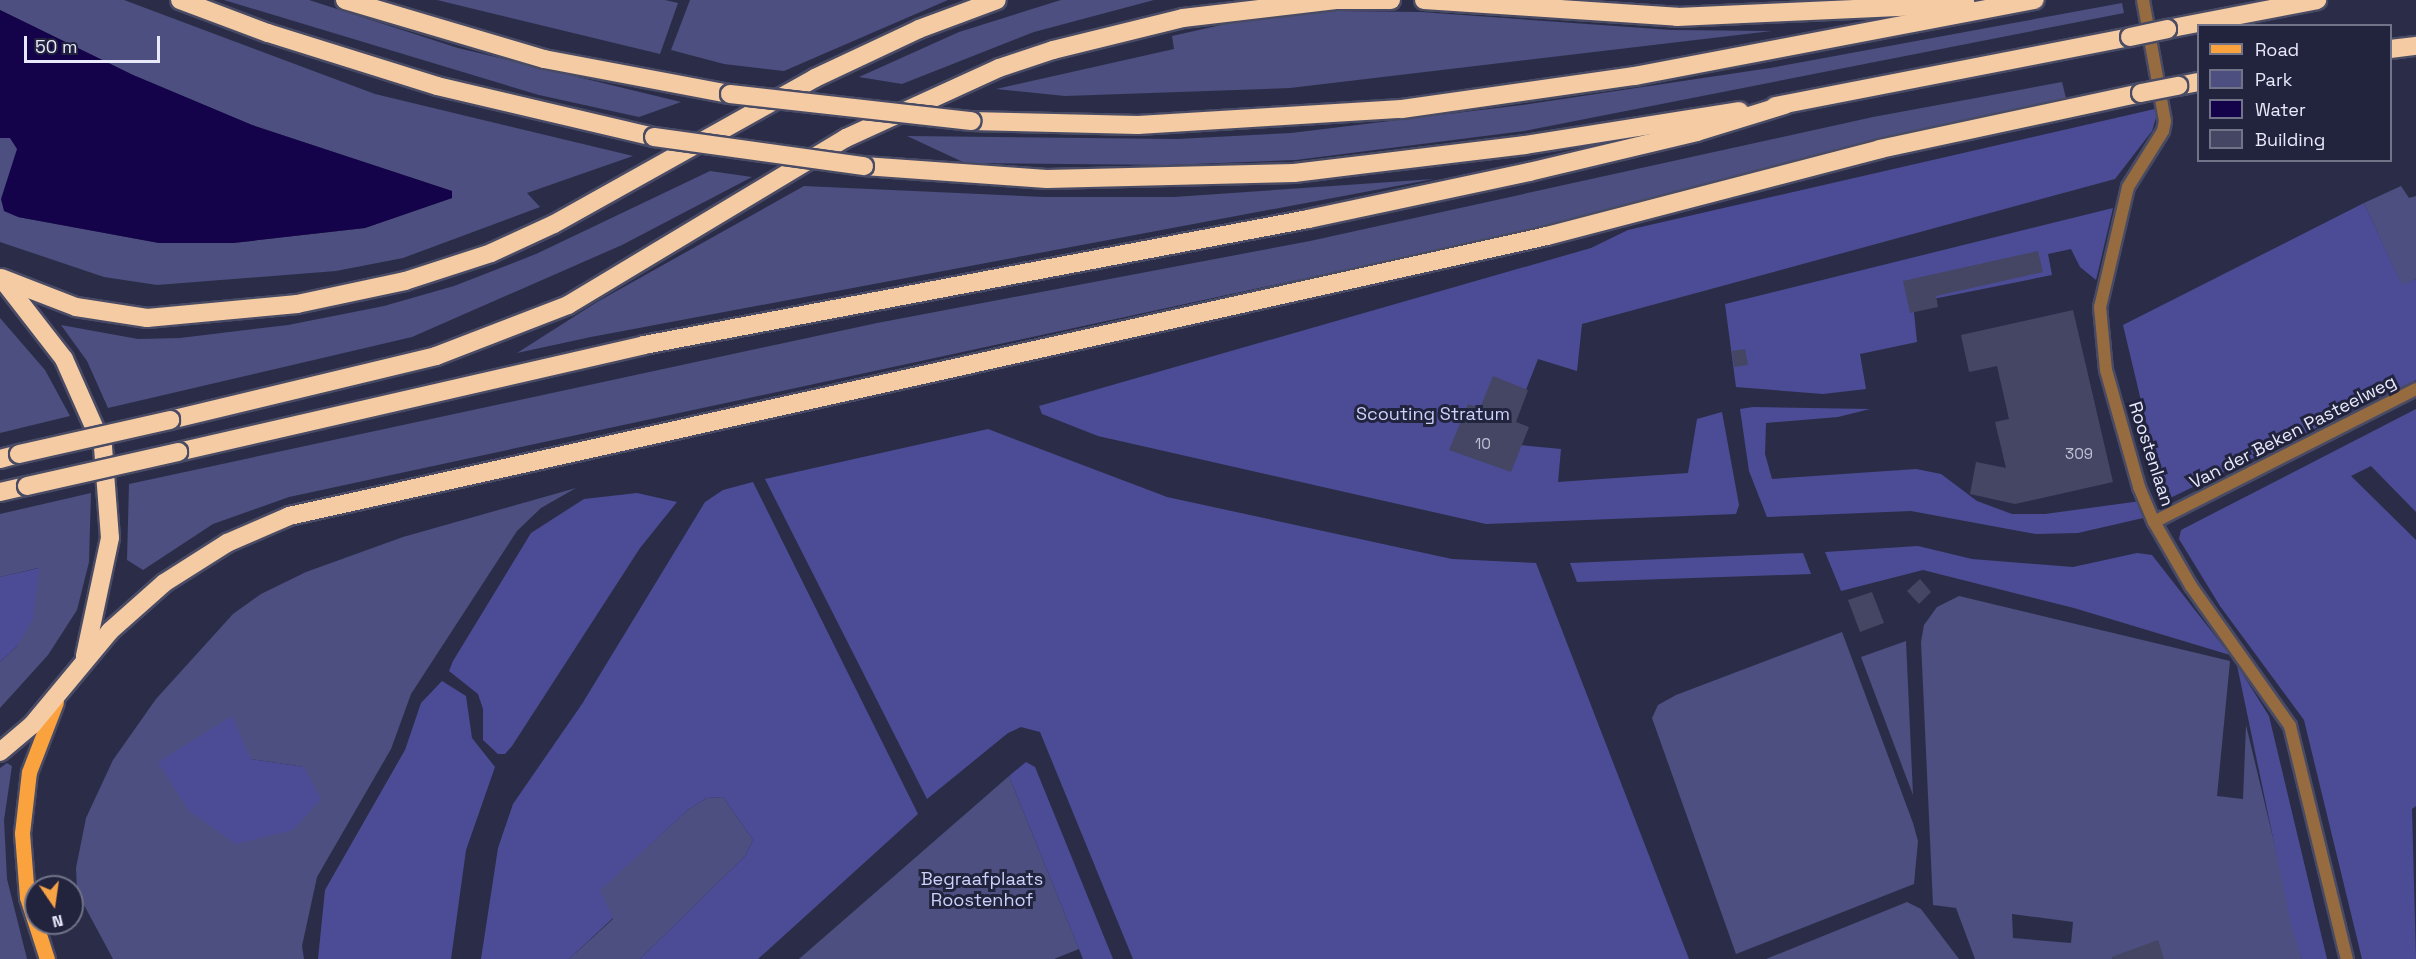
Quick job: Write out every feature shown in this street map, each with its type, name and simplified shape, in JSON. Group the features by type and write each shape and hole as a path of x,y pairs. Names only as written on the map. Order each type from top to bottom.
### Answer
{"highway":[{"path":"180,0 267,33 437,86 654,137 864,166 1047,179 1294,173 1514,147 1785,105 2317,0"},
{"path":"345,0 544,58 730,94 971,121 1193,123 1402,109 1657,73 2033,0"},
{"path":"0,278 76,307 147,318 297,304 405,281 526,238 623,189 815,78 919,29 997,0"},
{"path":"0,459 436,357 567,305 846,138 1010,64 1183,18 1336,0 1391,0"},
{"path":"1424,0 1721,18 2033,0"},
{"path":"2392,49 2416,46"},
{"path":"0,752 32,725 85,658 127,614 182,570 265,524 309,510 1536,239 1880,149 2197,82"},
{"path":"0,492 644,345 1297,222 1518,175 1697,132 1785,105"},
{"path":"0,278 64,359 103,447 110,538 85,658"}],"main road":[{"path":"47,959 27,897 22,825 38,742 65,682"}],"street":[{"name":"Roostenlaan","path":"2143,0 2163,131 2128,188 2100,307 2100,341 2139,488 2154,522 2191,586 2290,726 2347,959"},
{"name":"Van der Beken Pasteelweg","path":"2154,522 2416,390"}],"green space":[{"path":"0,0 124,0 375,94 633,156 527,193 540,207 403,258 336,271 157,285 104,277 0,242 0,138 10,138 17,148 18,217 159,243 233,243 365,228 452,198 452,191 252,125 133,75 0,10"},
{"path":"224,0 309,0 458,48 681,102 639,117 539,95"},
{"path":"437,0 665,0 678,3 660,54"},
{"path":"690,0 948,0 784,71 724,64 671,50"},
{"path":"1061,0 1154,0 1034,32 902,84 859,77 959,32"},
{"path":"2122,3 2124,13 1524,131 1296,160 1168,165 965,163 907,136 1177,139 1291,133 1522,105 1770,68"},
{"path":"1337,11 1421,12 1671,30 1772,31 1290,88 1065,96 996,89 1174,49 1172,36 1261,16"},
{"path":"2062,82 2066,98 1790,162 1543,227 289,497 213,524 143,570 127,560 129,484 877,323 1310,241 1873,117"},
{"name":"Scouting Stratum","path":"2159,108 2152,131 2115,179 1582,324 1577,371 1538,359 1513,423 1520,445 1561,449 1558,482 1688,473 1697,419 1722,412 1739,505 1736,514 1486,524 1098,436 1042,414 1039,406 1591,248 1628,230"},
{"path":"710,171 752,177 622,245 412,337 108,408 87,361 61,325 138,339 180,338 288,325 384,306 454,286 536,254"},
{"path":"1434,179 591,337 517,353 597,302 804,186 1045,197 1174,197"},
{"path":"2401,186 2409,198 2416,196 2416,279 2402,286 2364,203"},
{"path":"2364,203 2402,285 2416,279 2416,380 2168,499 2162,489 2123,325"},
{"path":"2113,208 2096,280 2080,267 2071,249 2048,254 2052,275 1913,303 1917,342 1860,354 1866,389 1823,394 1736,387 1725,304"},
{"path":"0,318 45,370 70,416 0,433"},
{"path":"1753,407 1870,409 1838,417 1766,423 1765,454 1772,479 1916,469 1941,474 1977,501 2012,514 2045,514 2141,501 2143,518 2078,533 2036,534 1911,511 1767,517 1749,471 1740,409"},
{"path":"2416,409 2416,512 2371,466 2351,476 2416,540 2416,806 2412,809 2416,959 2362,959 2304,720 2220,606 2179,539 2181,530"},
{"path":"988,429 1167,497 1452,559 1536,563 1689,959 1133,959 1040,732 1021,727 1008,733 927,799 765,479"},
{"path":"753,482 918,814 758,959 640,959 745,856 753,840 723,797 707,798 689,809 600,890 613,918 569,959 481,959 498,848 513,804 582,704 705,502 723,490"},
{"path":"576,488 541,508 517,531 411,694 391,749 317,877 302,946 304,959 113,959 84,905 84,875 76,875 76,868 86,818 113,760 156,699 233,614 261,594 306,572 403,537","holes":["251,759 304,767 158,762"]},
{"path":"91,493 89,562 77,610 48,655 0,708 0,662 17,646 38,568 0,577 0,514"},
{"path":"637,493 677,502 640,548 512,746 505,754 498,754 483,740 483,709 478,694 449,671 453,661 531,533 584,499"},
{"path":"1918,546 1972,559 2073,567 2137,553 2152,555 2230,655 2074,608 1923,570 1841,591 1825,552"},
{"path":"1803,553 1811,574 1577,582 1570,563"},
{"path":"39,568 33,619 17,646 0,662 0,577"},
{"path":"1959,596 2230,661 2217,796 2243,799 2246,725 2302,959 1975,959 1956,908 1933,905 1921,642 1924,625 1937,607","holes":["2012,914 2073,922 2071,943 2013,938"]},
{"path":"1842,632 1913,823 1918,841 1914,884 1736,954 1652,718 1658,705 1676,695"},
{"path":"1906,641 1913,795 1861,657"},
{"path":"2237,665 2269,716 2327,959 2302,959 2292,929"},
{"path":"442,681 466,696 472,738 495,767 466,850 451,959 318,959 325,890 405,750 421,703"},
{"path":"232,716 251,759 304,767 321,799 293,830 236,844 189,811 158,762"},
{"path":"1026,762 1035,767 1113,959 1083,959 1009,776"},
{"path":"7,763 12,766 4,820 7,879 27,959 0,959 0,768"},
{"name":"Begraafplaats Roostenhof","path":"1009,776 1079,949 1054,959 799,959"},
{"path":"723,797 753,840 745,856 640,959 569,959 613,919 599,890 689,809 707,798"},
{"path":"1907,902 1921,909 1959,959 1766,959"}],"water":[{"path":"0,10 133,75 252,125 452,191 452,198 365,228 233,243 159,243 18,217 4,211 1,199 17,149 10,138 0,138"}],"building":[{"path":"2038,251 2043,272 1936,296 1938,307 1910,313 1903,281"},
{"path":"2073,310 2113,482 2015,504 1970,494 1976,462 2006,468 1995,422 2009,419 1997,366 1969,372 1961,335"},
{"path":"1745,349 1748,365 1734,367 1732,351"},
{"path":"1493,376 1528,390 1516,422 1529,427 1511,472 1449,450 1468,404 1480,408"},
{"path":"1920,579 1931,592 1919,604 1907,591"},
{"path":"1872,592 1884,623 1860,632 1848,600"},
{"path":"2158,940 2164,959 2112,959 2112,957"}]}
